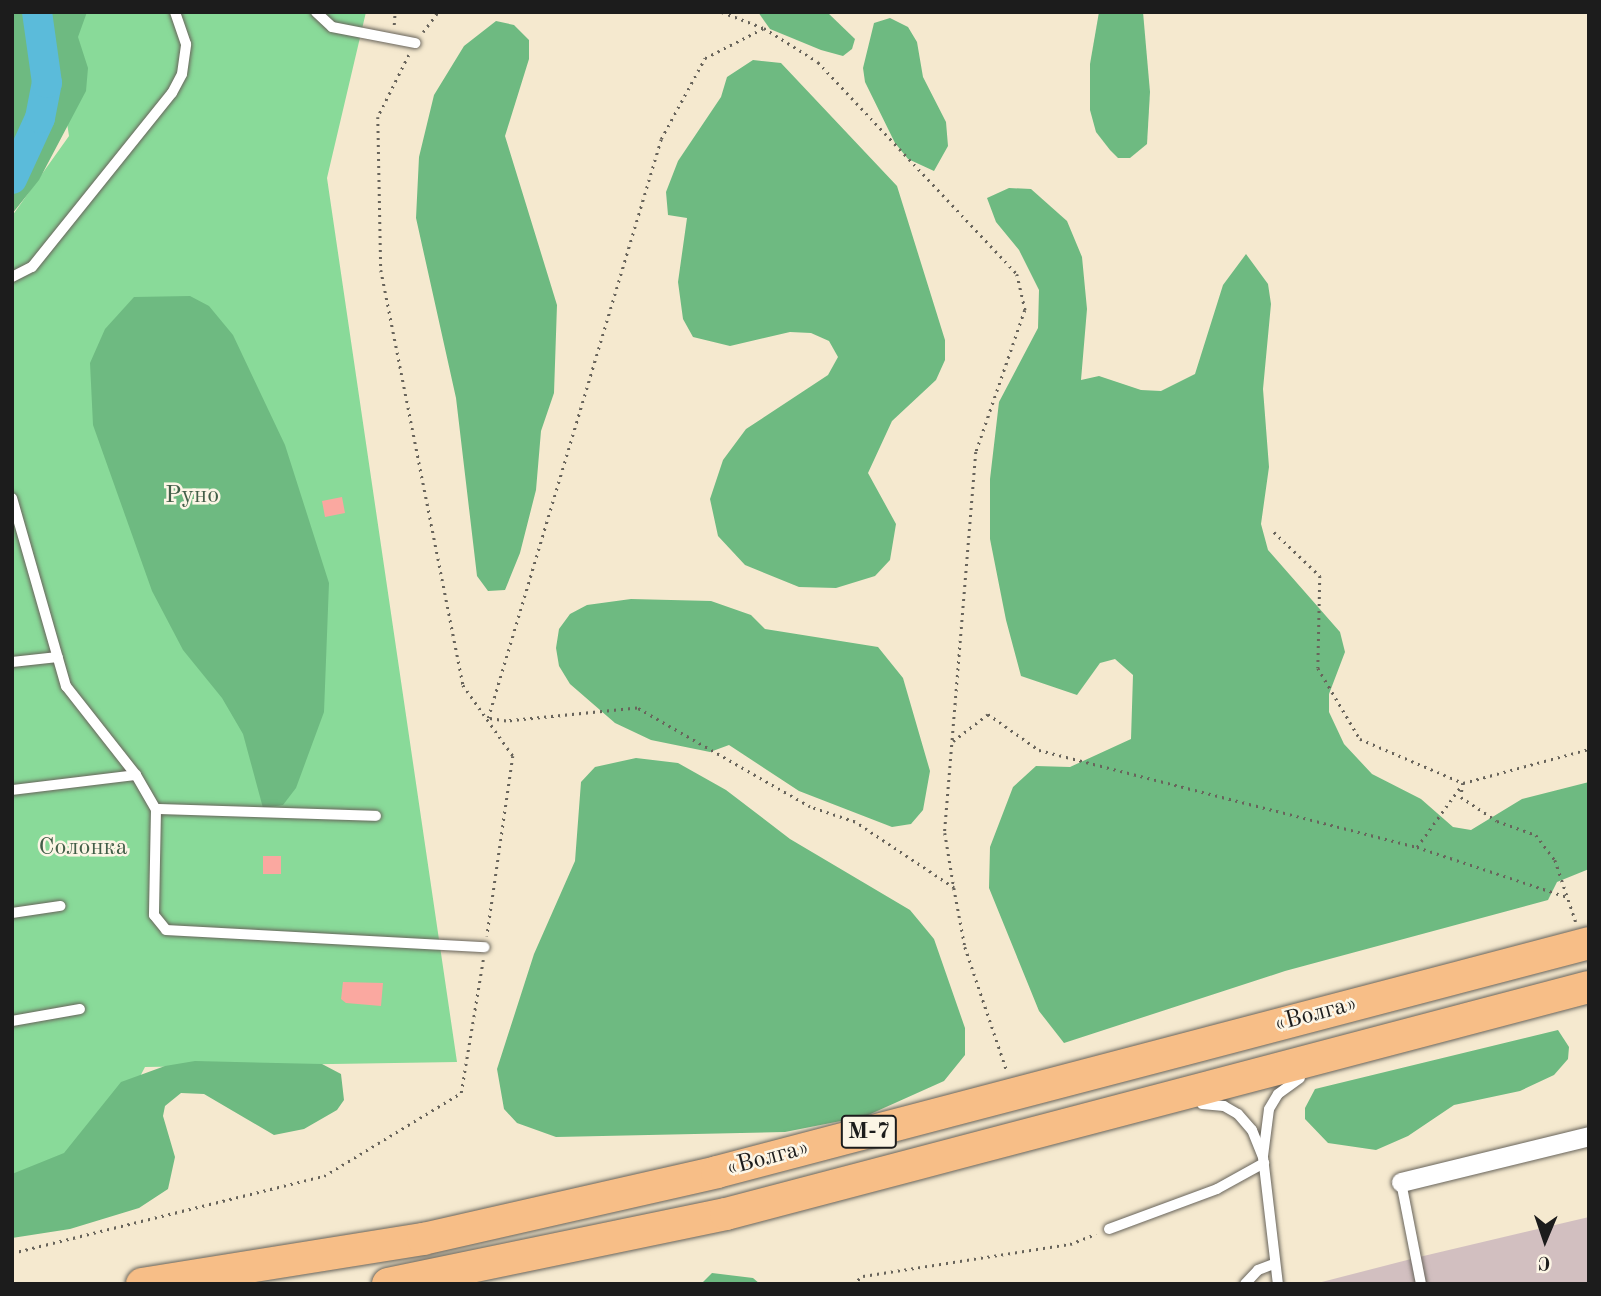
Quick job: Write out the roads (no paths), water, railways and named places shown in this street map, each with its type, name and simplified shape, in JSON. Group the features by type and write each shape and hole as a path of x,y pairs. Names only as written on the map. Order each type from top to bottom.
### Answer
{"highway":[{"name":"«Волга»","path":"142,1284 423,1239 717,1172 1586,944"},
{"name":"«Волга»","path":"388,1284 726,1214 1589,987"}],"street":[{"path":"1401,1182 1589,1136"}],"lane":[{"path":"12,277 32,267 172,93 182,74 186,44 175,12"},
{"path":"316,12 332,27 415,43"},
{"path":"12,498 66,686 136,775 156,809 154,915 166,930 485,947"},
{"path":"12,662 58,657"},
{"path":"12,790 136,775"},
{"path":"156,809 376,816"},
{"path":"12,913 60,906"},
{"path":"12,1021 80,1009"},
{"path":"1348,1064 1381,1042"},
{"path":"1266,1087 1315,1074"},
{"path":"1278,1284 1263,1160 1269,1109 1292,1080"},
{"path":"1188,1107 1227,1097"},
{"path":"1202,1104 1224,1106 1238,1114 1251,1129 1263,1160"},
{"path":"1096,1116 1147,1117"},
{"path":"1109,1229 1217,1189 1263,1160"},
{"path":"1401,1182 1421,1284"},
{"path":"1245,1284 1258,1269 1274,1264"}],"waterway":[{"name":"Солонка","path":"12,179 40,118 47,83 37,12"}],"park label":[{"name":"Руно","path":"192,497"}]}
